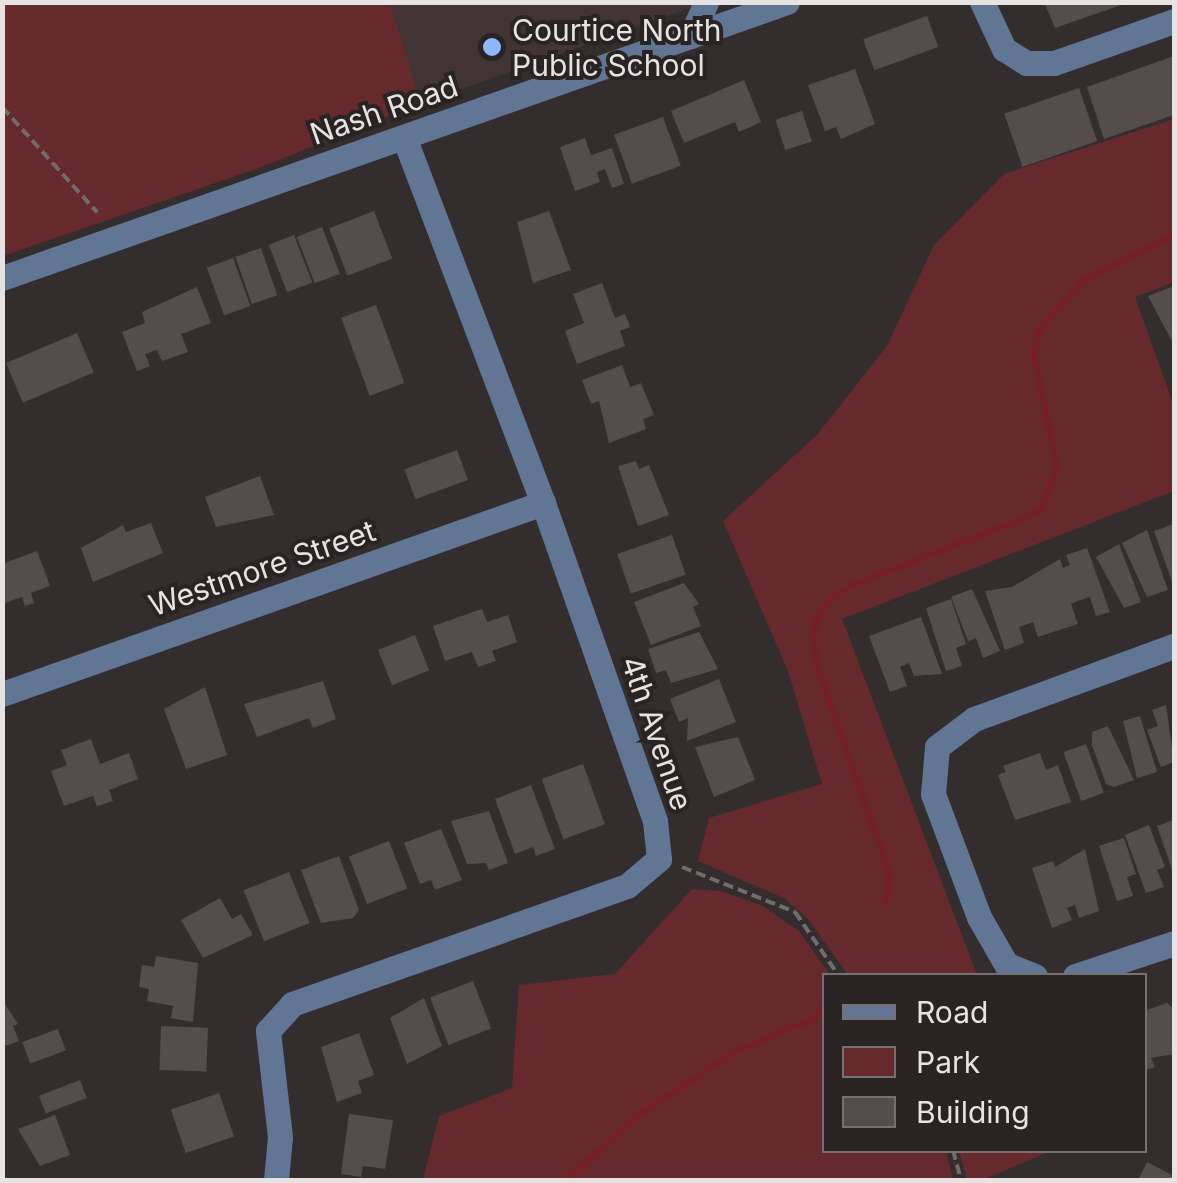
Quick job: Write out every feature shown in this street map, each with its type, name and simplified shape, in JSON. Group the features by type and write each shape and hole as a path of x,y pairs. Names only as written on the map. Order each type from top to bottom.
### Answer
{"street":[{"path":"691,36 706,2"},
{"name":"Nash Road","path":"2,278 786,2"},
{"path":"982,2 1004,49 1026,63 1054,64 1174,21"},
{"name":"4th Avenue","path":"276,1180 280,1137 268,1032 292,1004 628,886 659,859 655,821 543,503 404,138"},
{"name":"Westmore Street","path":"2,694 543,503"},
{"path":"1028,973 1006,964 979,916 934,794 937,747 974,719 1174,646"},
{"path":"1083,973 1174,943"}],"path":[{"path":"2,107 97,212"},
{"path":"682,868 795,912 838,973"},
{"path":"954,1153 960,1180"}],"shaded area":[{"name":"Courtice North Public School","path":"390,3 704,3 411,107 416,91"}],"green space":[{"path":"2,3 390,3 417,91 411,107 259,168 3,256"},
{"path":"1174,119 1174,282 1135,297 1174,406 1174,491 842,619 976,973 847,973 808,919 784,898 698,861 709,818 822,784 788,671 723,521 817,435 887,346 934,245 1004,174"},
{"path":"692,889 720,891 763,906 799,931 829,973 822,973 822,1153 946,1153 953,1180 423,1180 439,1116 512,1088 519,985 615,974"},
{"path":"960,1153 1045,1153 983,1180 967,1180"}],"building":[{"path":"1044,2 1127,3 1055,28"},
{"path":"927,16 938,47 874,70 863,39"},
{"path":"1174,56 1174,115 1104,139 1087,87"},
{"path":"855,69 875,124 841,139 836,127 825,131 808,85"},
{"path":"744,80 761,122 739,132 735,122 684,143 671,111"},
{"path":"1079,88 1097,141 1023,167 1004,114"},
{"path":"802,111 812,141 785,150 775,120"},
{"path":"663,117 681,166 632,184 614,135"},
{"path":"585,138 591,155 612,148 624,184 612,188 605,169 597,172 600,182 575,191 560,147"},
{"path":"374,211 392,259 347,276 329,228"},
{"path":"549,211 571,270 533,283 517,222"},
{"path":"322,227 340,274 315,283 297,237"},
{"path":"294,235 312,283 287,292 269,245"},
{"path":"261,248 277,295 252,304 235,257"},
{"path":"233,258 250,306 224,316 207,268"},
{"path":"602,283 615,318 625,314 630,327 620,331 625,346 577,364 565,331 584,323 573,294"},
{"path":"1174,286 1174,345 1148,296"},
{"path":"197,287 211,323 181,334 188,352 162,361 157,350 145,354 150,366 137,371 122,332 145,323 142,312"},
{"path":"376,305 404,383 370,396 341,318"},
{"path":"77,333 94,373 23,403 6,363"},
{"path":"622,365 630,387 641,383 654,415 643,419 646,429 609,443 599,401 591,404 582,380"},
{"path":"457,450 468,480 415,499 404,469"},
{"path":"636,461 639,469 649,465 669,515 638,526 618,466"},
{"path":"260,476 274,515 216,527 205,497"},
{"path":"151,523 163,553 93,582 81,548 123,525 126,532"},
{"path":"1174,524 1174,587 1154,531"},
{"path":"1147,530 1168,590 1147,597 1122,543"},
{"path":"672,535 686,575 631,594 617,554"},
{"path":"1119,544 1141,602 1124,608 1096,557"},
{"path":"1087,548 1110,612 1096,616 1090,597 1077,601 1071,604 1078,624 1038,637 1033,622 1019,627 1024,643 1005,650 985,591 1012,587 1060,559 1063,568 1070,565 1066,555"},
{"path":"37,551 50,586 31,593 34,603 25,606 22,597 2,604 2,564"},
{"path":"684,583 699,604 693,607 701,626 651,645 634,602"},
{"path":"972,589 1000,651 983,658 976,638 968,641 951,597"},
{"path":"951,599 966,644 956,648 962,666 946,671 926,608"},
{"path":"482,609 487,622 508,615 517,642 492,651 496,661 478,667 472,652 445,661 433,626"},
{"path":"921,617 942,674 914,676 909,663 900,667 907,686 890,692 869,636"},
{"path":"699,632 718,669 671,683 666,670 656,673 648,649"},
{"path":"415,635 429,670 392,685 378,650"},
{"path":"719,679 736,722 687,741 688,718 679,722 670,699"},
{"path":"323,681 336,719 313,728 309,718 257,737 244,704"},
{"path":"205,687 227,755 186,769 164,709"},
{"path":"1166,705 1174,762 1161,767 1147,730 1158,726 1152,710"},
{"path":"1140,716 1157,772 1137,778 1123,721"},
{"path":"1108,726 1134,780 1114,787 1106,784 1092,745 1092,732"},
{"path":"738,737 755,780 714,797 695,747"},
{"path":"91,739 100,764 129,753 138,779 109,790 113,801 97,806 93,796 64,806 51,771 67,765 61,750"},
{"path":"1086,744 1104,793 1081,801 1063,752"},
{"path":"1040,753 1046,770 1058,765 1071,802 1015,820 998,775 1006,772 1003,766"},
{"path":"583,764 605,824 564,839 542,779"},
{"path":"531,785 555,849 536,856 533,847 515,854 495,799"},
{"path":"489,811 508,863 489,870 486,863 467,864 451,821"},
{"path":"1174,820 1174,875 1157,826"},
{"path":"1149,825 1165,867 1157,870 1164,887 1146,893 1125,835"},
{"path":"441,829 462,880 435,890 431,880 420,884 404,843"},
{"path":"1124,838 1136,874 1127,877 1133,896 1117,901 1099,846"},
{"path":"389,841 407,889 367,904 349,856"},
{"path":"1085,849 1099,911 1079,918 1075,905 1067,908 1072,920 1052,928 1032,868 1053,861 1055,867"},
{"path":"339,856 359,910 353,918 321,923 301,870"},
{"path":"289,872 310,923 264,941 244,890"},
{"path":"220,898 232,919 241,914 253,935 203,958 181,920"},
{"path":"156,956 198,963 193,1022 171,1018 173,1006 147,1001 149,989 139,987 142,965 154,967"},
{"path":"473,981 491,1029 448,1045 430,997"},
{"path":"424,998 442,1046 407,1064 390,1018"},
{"path":"3,1001 18,1024 13,1026 19,1041 2,1047"},
{"path":"1167,1003 1174,1009 1174,1054 1151,1058 1155,1067 1147,1070 1147,1010"},
{"path":"161,1026 208,1028 206,1072 159,1070"},
{"path":"58,1029 66,1051 30,1064 22,1042"},
{"path":"359,1033 374,1075 358,1081 362,1093 337,1102 321,1047"},
{"path":"80,1080 87,1098 46,1114 39,1096"},
{"path":"219,1093 234,1136 186,1153 171,1110"},
{"path":"349,1114 393,1120 385,1169 363,1166 361,1177 341,1174"},
{"path":"55,1115 70,1155 40,1166 18,1129"},
{"path":"1147,1162 1174,1176 1174,1180 1138,1180"}],"waterway":[{"path":"885,904 890,875 819,671 812,639 817,619 830,599 851,586 1041,511 1057,466 1034,354 1038,331 1084,280 1174,235"},
{"path":"566,1180 641,1113 738,1050 813,1019 822,1008"}],"place":[{"name":"Courtice North Public School","path":"492,47"}]}
